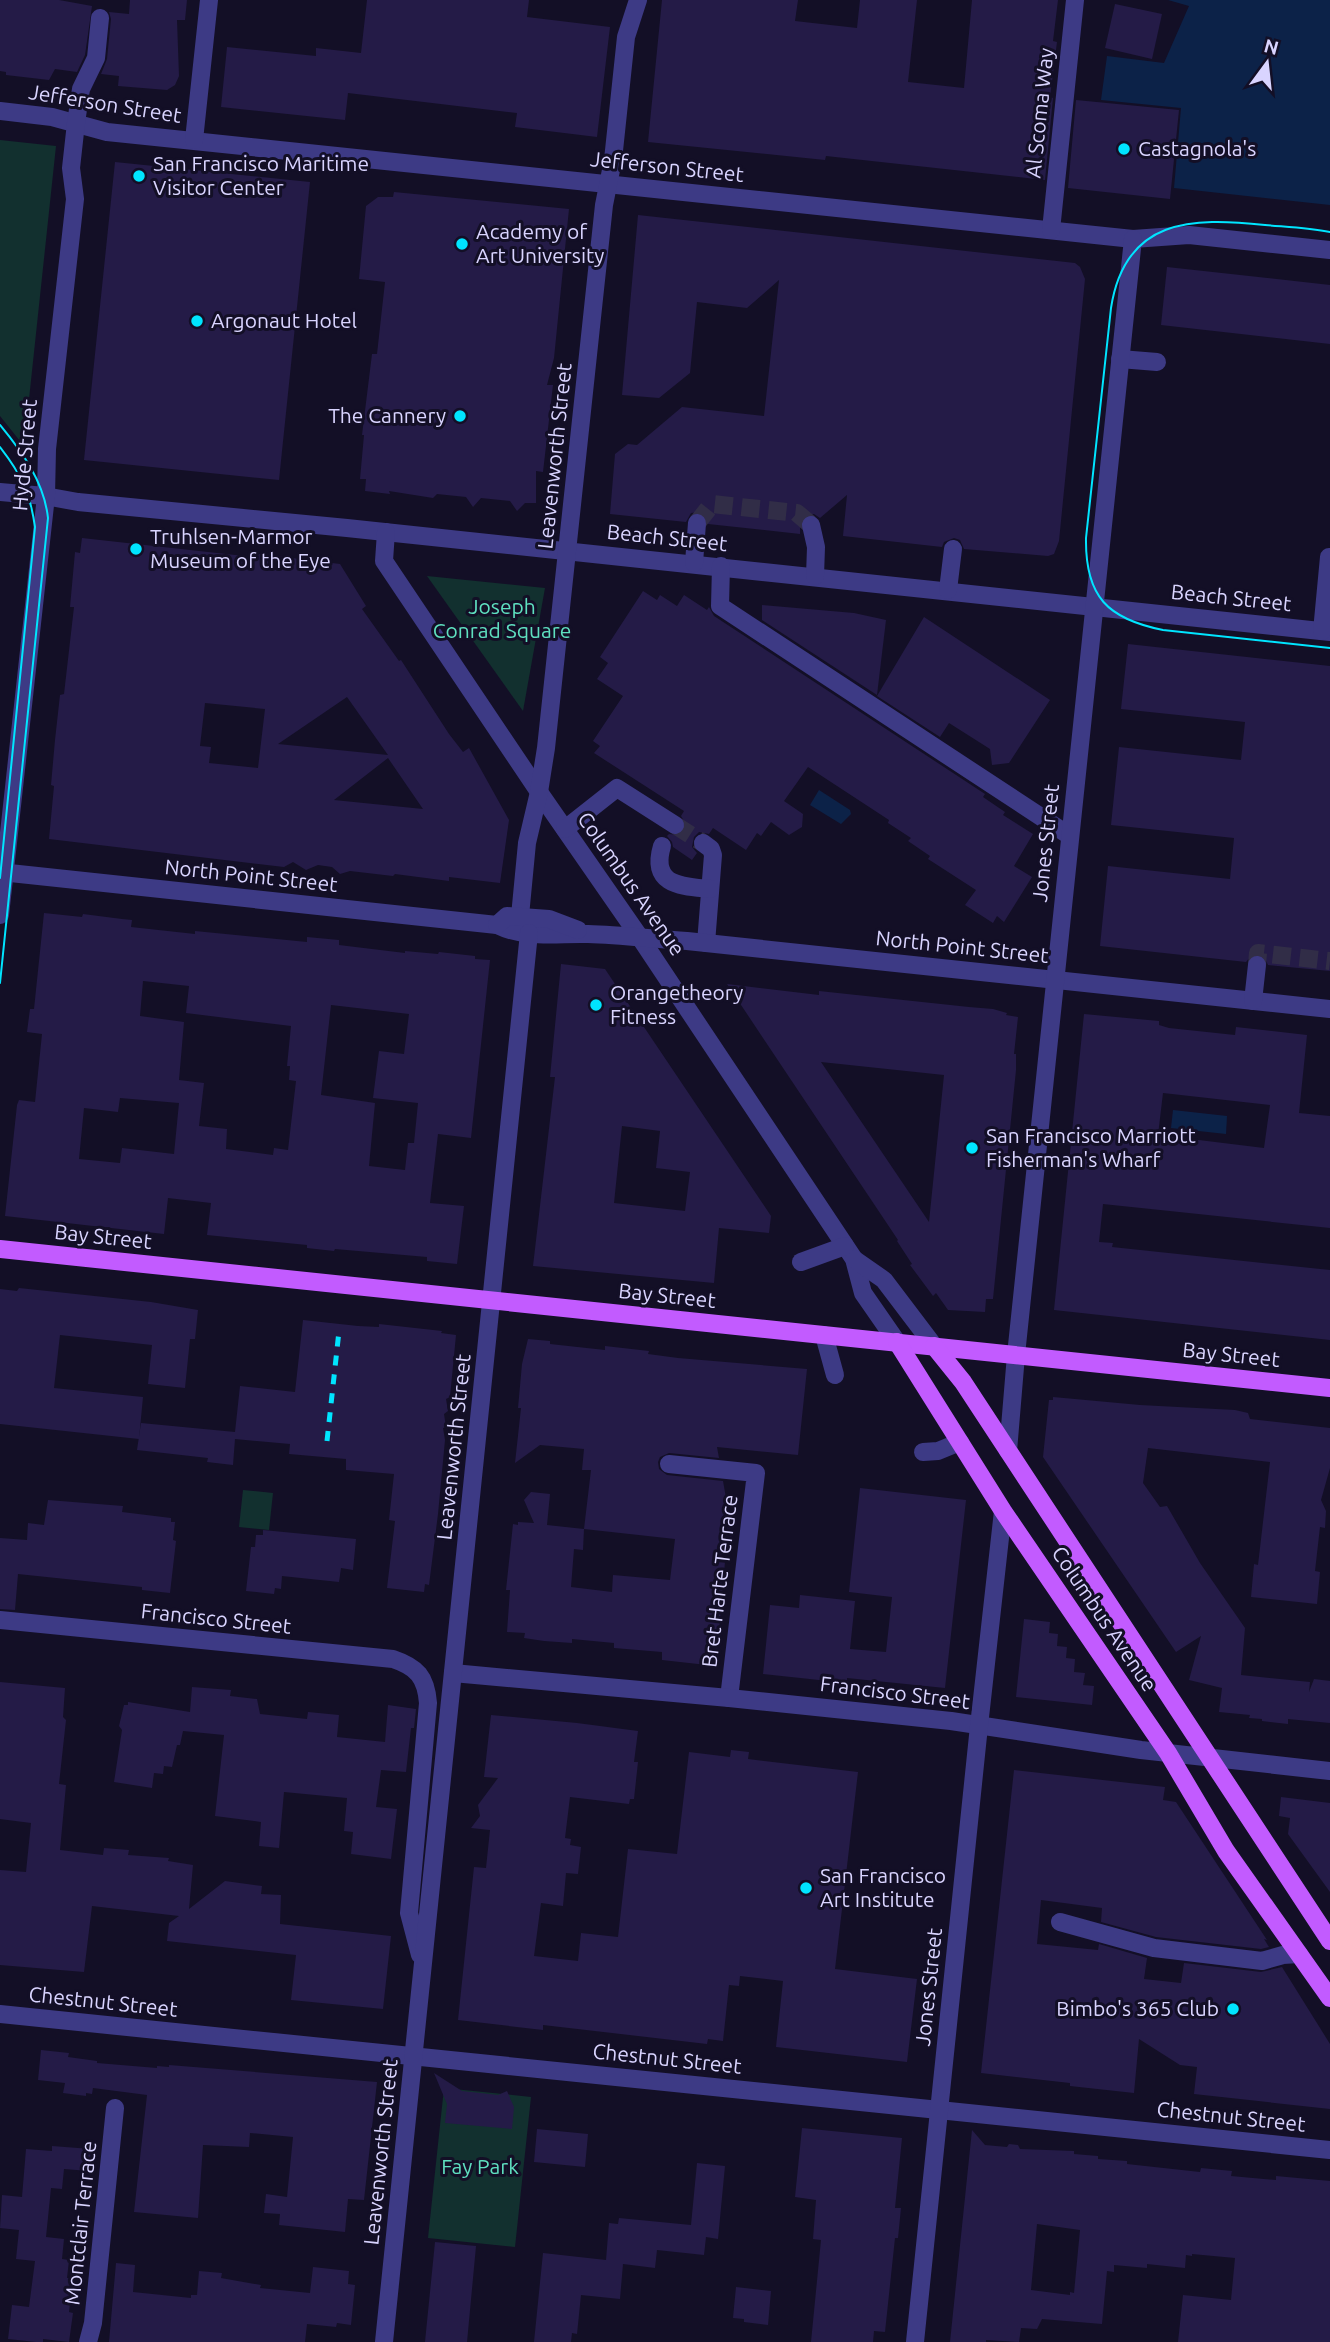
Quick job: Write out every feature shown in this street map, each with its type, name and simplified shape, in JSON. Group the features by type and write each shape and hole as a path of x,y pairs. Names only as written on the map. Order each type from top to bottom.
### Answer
{"main road":[{"name":"Bay Street","path":"0,1249 1330,1388"},
{"name":"Columbus Avenue","path":"897,1342 1003,1511 1168,1753 1226,1851 1330,1998"},
{"name":"Columbus Avenue","path":"934,1346 963,1382 1330,1941"}],"street":[{"path":"194,140 209,0"},
{"name":"Leavenworth Street","path":"520,916 527,844 546,748 604,205 626,37 638,0"},
{"name":"Al Scoma Way","path":"1051,230 1075,0"},
{"name":"Hyde Street","path":"0,915 2,872 41,527 47,496 47,449 75,199 71,169 76,124 81,89 96,58 100,18"},
{"name":"Jefferson Street","path":"0,111 52,117 107,132 1133,239 1189,235 1330,250"},
{"name":"Jones Street","path":"1008,1451 1133,239"},
{"path":"1120,359 1157,362"},
{"name":"Beach Street","path":"0,492 1326,631"},
{"path":"694,564 697,523"},
{"path":"811,525 816,547 814,576"},
{"name":"Columbus Avenue","path":"386,532 384,561 850,1252 863,1293 897,1342"},
{"path":"948,590 953,549"},
{"path":"1326,631 1329,557"},
{"path":"721,566 720,606 1070,836"},
{"path":"565,829 617,788 675,825"},
{"path":"703,843 711,849 713,863 706,943"},
{"path":"662,846 659,865 669,881 677,886 710,889"},
{"name":"North Point Street","path":"2,872 497,925 508,931 706,943 1330,1009"},
{"name":"North Point Street","path":"497,925 507,916 520,916 550,919 588,934"},
{"name":"Leavenworth Street","path":"384,2342 529,933"},
{"path":"1253,1001 1257,965"},
{"path":"801,1262 850,1252"},
{"name":"Columbus Avenue","path":"850,1252 884,1280 934,1346"},
{"path":"824,1335 835,1375"},
{"path":"923,1452 938,1451 960,1441"},
{"name":"Bret Harte Terrace","path":"669,1464 756,1473 729,1698"},
{"name":"Jones Street","path":"915,2342 1003,1511"},
{"name":"Francisco Street","path":"0,1620 393,1659 411,1667 423,1677"},
{"name":"Francisco Street","path":"453,1673 951,1721 1210,1759 1330,1771"},
{"name":"Leavenworth Street","path":"423,1677 428,1712 409,1913 423,1966"},
{"path":"1060,1923 1154,1948 1262,1961 1299,1954"},
{"name":"Chestnut Street","path":"0,2014 1330,2150"},
{"name":"Montclair Terrace","path":"88,2342 93,2323 115,2108"}],"green space":[{"path":"0,140 56,146 24,446 0,416"},
{"name":"Joseph Conrad Square","path":"427,576 545,588 523,711"},
{"path":"243,1490 273,1493 269,1530 239,1527"},
{"name":"Fay Park","path":"444,2088 531,2097 515,2247 428,2238"}],"water":[{"path":"1168,0 1330,0 1330,205 1174,188 1181,108 1101,100 1107,56 1164,63 1189,6"},
{"path":"819,790 850,810 851,814 841,824 810,805"},
{"path":"1173,1110 1227,1116 1226,1134 1171,1128"}],"building":[{"path":"0,0 59,0 92,6 85,55 77,72 55,69 49,80 6,75 6,72 0,71"},
{"path":"130,0 187,0 185,20 177,20 179,76 175,85 167,90 118,86 119,76 101,74 107,59 111,19 109,12 129,14"},
{"path":"367,0 529,0 527,17 610,27 597,137 515,127 517,113 348,93 345,120 221,107 227,47 316,56 316,48 361,53"},
{"path":"662,0 798,0 795,21 857,28 860,0 917,0 908,82 964,88 972,0 1058,0 1045,180 826,156 825,160 648,142"},
{"path":"1115,4 1162,14 1152,59 1105,48"},
{"name":"Castagnola's","path":"1076,100 1179,110 1170,199 1068,188"},
{"name":"Argonaut Hotel","path":"115,162 310,182 279,480 84,460"},
{"path":"394,192 569,209 554,358 547,385 553,385 543,472 536,471 536,503 525,503 517,511 510,501 481,498 473,507 466,497 437,494 433,498 389,491 390,494 365,491 366,479 360,479 362,435 372,354 377,354 385,282 359,279 366,206 378,197 393,197"},
{"path":"638,215 1075,263 1080,267 1085,279 1059,541 1054,554 1048,556 964,549 960,540 954,538 944,542 942,547 843,536 847,495 820,518 814,514 804,516 800,522 800,534 708,524 707,517 699,512 691,513 686,522 610,514 615,454 628,444 637,445 682,407 764,416 779,280 747,308 697,302 690,373 659,398 622,395"},
{"path":"1167,267 1330,285 1330,344 1161,325"},
{"path":"82,538 253,557 253,553 340,564 366,606 362,609 399,661 401,660 449,734 463,752 469,748 509,820 500,883 350,871 340,874 332,867 318,865 306,870 293,862 284,867 49,839 55,740 60,695 64,694 74,607 70,607 75,552 80,553","holes":["347,697 388,755 278,744","205,703 265,709 258,768 209,763 211,747 200,746","388,758 423,809 334,800"]},
{"path":"643,591 657,600 660,595 677,606 684,595 707,610 709,607 714,616 985,794 983,797 1005,812 1003,815 1033,834 1014,866 1032,877 1004,922 997,916 993,923 965,905 976,890 928,859 930,856 908,841 911,838 888,823 889,820 808,767 784,801 803,814 802,827 789,835 771,822 761,836 757,833 746,850 713,828 709,834 699,832 694,837 692,847 697,853 692,860 673,847 667,836 684,832 686,825 681,816 684,811 594,753 600,746 593,741 623,696 597,679 608,663 600,657"},
{"path":"762,605 854,613 886,620 877,695 762,620"},
{"path":"924,617 1050,700 1009,763 992,765 990,749 949,723 940,737 877,696"},
{"path":"1128,644 1330,666 1330,971 1268,965 1264,956 1259,954 1252,955 1246,962 1100,946 1108,866 1230,879 1234,838 1111,825 1119,747 1241,760 1245,722 1121,709"},
{"path":"44,913 132,920 131,927 195,934 195,931 307,942 307,937 339,940 339,945 405,953 439,952 490,960 471,1138 438,1134 430,1203 464,1206 457,1264 427,1261 427,1257 334,1251 307,1248 307,1245 207,1235 211,1203 168,1198 164,1234 5,1216 17,1105 19,1100 35,1102 42,1034 27,1032 30,1009 34,1009","holes":["143,981 189,986 186,1013 291,1026 287,1066 290,1066 289,1080 296,1081 288,1150 274,1148 273,1155 226,1149 227,1129 199,1126 204,1083 179,1080 184,1022 140,1016","331,1005 409,1014 404,1054 379,1051 373,1098 418,1103 414,1143 408,1143 405,1170 369,1166 375,1103 321,1095","120,1098 179,1103 174,1154 122,1148 120,1163 79,1159 84,1108 118,1112"]},
{"path":"561,964 605,969 771,1216 769,1233 719,1228 714,1283 533,1266 555,1077 550,1077","holes":["622,1126 660,1131 656,1168 690,1172 685,1211 614,1203"]},
{"name":"San Francisco Marriott Fisherman's Wharf","path":"727,984 819,995 819,991 993,1009 1018,1017 1014,1054 1016,1070 993,1299 986,1299 985,1312 948,1310 936,1293 933,1296 910,1265 912,1264","holes":["821,1062 944,1075 929,1222"]},
{"path":"1084,1014 1159,1021 1159,1025 1169,1028 1235,1035 1236,1027 1307,1035 1299,1113 1330,1116 1330,1228 1103,1204 1099,1242 1113,1243 1112,1247 1330,1270 1330,1340 1054,1310","holes":["1163,1093 1270,1105 1264,1148 1158,1135"]},
{"path":"19,1288 151,1302 198,1310 195,1339 190,1339 185,1388 148,1384 152,1345 60,1335 54,1388 143,1397 139,1439 0,1424 0,1289 17,1291"},
{"path":"303,1320 358,1326 379,1327 379,1324 456,1335 450,1397 446,1399 448,1411 444,1414 446,1427 443,1428 445,1440 438,1514 429,1585 425,1584 424,1592 387,1588 395,1521 389,1520 394,1474 346,1470 346,1459 289,1454 290,1444 235,1439 233,1465 207,1462 208,1458 137,1450 141,1423 235,1432 240,1386 295,1392"},
{"path":"528,1339 605,1350 605,1346 649,1351 648,1354 678,1358 807,1369 798,1455 717,1447 719,1458 669,1453 660,1457 658,1462 659,1469 667,1475 723,1481 729,1515 734,1515 730,1551 726,1550 716,1666 662,1660 662,1652 614,1648 614,1643 572,1639 572,1643 544,1641 524,1638 525,1633 507,1632 510,1590 506,1590 513,1524 534,1523 524,1500 531,1492 550,1494 547,1525 584,1529 591,1470 582,1470 584,1449 540,1445 515,1463 521,1408 518,1408 522,1364","holes":["584,1529 675,1539 670,1580 613,1575 612,1592 571,1587 574,1549 583,1550"]},
{"path":"1053,1397 1235,1410 1248,1413 1250,1419 1330,1428 1330,1468 1321,1500 1326,1511 1325,1528 1320,1527 1315,1571 1320,1572 1317,1604 1251,1597 1254,1564 1258,1565 1270,1462 1148,1448 1143,1483 1160,1507 1167,1506 1200,1563 1245,1628 1241,1675 1310,1682 1309,1692 1314,1679 1330,1681 1330,1723 1288,1719 1288,1724 1249,1718 1250,1715 1219,1712 1222,1688 1189,1680 1201,1636 1176,1652 1043,1457 1049,1400 1053,1400"},
{"path":"860,1488 966,1500 945,1688 847,1678 847,1683 763,1674 770,1605 799,1608 800,1595 855,1601 850,1649 886,1652 892,1597 849,1592"},
{"path":"48,1500 123,1506 122,1512 171,1518 171,1522 175,1522 173,1540 176,1541 170,1593 142,1590 142,1587 18,1574 15,1610 0,1609 0,1538 27,1540 28,1523 44,1525"},
{"path":"263,1530 356,1539 353,1570 341,1568 339,1582 282,1576 281,1589 275,1588 274,1594 246,1591 251,1547 255,1547 256,1535 263,1535"},
{"path":"1024,1619 1050,1622 1049,1633 1058,1634 1057,1646 1067,1647 1066,1658 1075,1659 1074,1672 1085,1673 1083,1685 1094,1686 1092,1705 1016,1697"},
{"path":"0,1682 65,1688 63,1717 66,1720 59,1784 66,1785 60,1850 103,1855 104,1848 129,1850 128,1855 169,1858 168,1861 193,1865 189,1909 225,1881 262,1886 261,1894 281,1895 280,1924 391,1936 383,2009 291,2000 296,1955 167,1941 169,1923 179,1916 92,1906 84,1972 0,1965 0,1870 26,1872 31,1823 0,1819"},
{"path":"192,1687 231,1690 230,1696 257,1699 260,1714 307,1719 308,1712 339,1715 337,1737 385,1742 388,1705 416,1709 406,1772 381,1770 376,1807 397,1809 391,1859 351,1854 353,1832 344,1831 347,1798 284,1792 279,1848 259,1846 261,1822 215,1816 224,1735 183,1731 172,1767 164,1766 163,1774 154,1773 152,1788 114,1782 122,1730 119,1726 124,1705 128,1705 128,1702 190,1712"},
{"path":"491,1715 638,1731 634,1762 638,1762 634,1799 630,1799 629,1804 570,1797 565,1838 571,1839 570,1845 581,1847 578,1874 566,1873 563,1906 541,1903 534,1956 578,1961 581,1933 618,1937 628,1849 677,1854 689,1752 730,1757 731,1750 749,1752 748,1759 858,1772 835,1969 917,1979 907,2062 776,2047 783,1981 740,1976 739,1986 729,1985 723,2041 708,2039 707,2044 543,2025 543,2030 458,2020 474,1867 486,1868 490,1830 471,1828 480,1816 478,1805 498,1778 484,1777"},
{"path":"1014,1770 1165,1787 1163,1800 1176,1802 1269,1947 1261,1949 1156,1937 1101,1922 1102,1908 1041,1900 1037,1944 1098,1950 1099,1944 1147,1958 1144,1979 1181,1983 1184,1963 1261,1972 1282,1967 1330,2044 1330,2109 1194,2094 1197,2067 1180,2065 1139,2039 1134,2093 981,2073"},
{"path":"1281,1797 1330,1803 1330,1892 1288,1834 1290,1818 1279,1816"},
{"path":"41,2050 69,2053 68,2057 97,2063 157,2068 169,2065 377,2082 364,2200 348,2199 345,2232 279,2225 280,2214 264,2213 266,2194 287,2197 293,2137 250,2133 249,2147 203,2145 198,2218 134,2212 147,2095 93,2088 92,2094 86,2093 86,2096 63,2093 65,2083 38,2080"},
{"path":"434,2073 462,2091 498,2095 507,2091 514,2107 512,2129 445,2123 447,2104"},
{"path":"802,2128 902,2138 895,2208 901,2208 898,2238 895,2238 885,2332 874,2331 873,2342 811,2342 821,2240 813,2239 816,2200 795,2197"},
{"path":"537,2129 588,2134 585,2167 534,2162"},
{"path":"972,2130 985,2145 1007,2147 1009,2144 1018,2145 1020,2149 1074,2151 1074,2154 1098,2156 1098,2159 1127,2161 1127,2164 1200,2172 1201,2168 1232,2171 1231,2176 1276,2180 1276,2176 1330,2181 1330,2342 1178,2342 1183,2295 1231,2300 1235,2258 1192,2254 1186,2255 1185,2268 1147,2264 1147,2268 1114,2265 1114,2272 1107,2271 1102,2324 1042,2319 1037,2329 1021,2328 1019,2342 950,2342","holes":["1037,2224 1080,2230 1074,2293 1070,2292 1070,2295 1031,2290"]},
{"path":"52,2146 91,2149 89,2171 64,2169 62,2189 51,2188 46,2237 64,2239 62,2259 69,2260 67,2278 73,2278 69,2312 73,2313 69,2342 8,2339 12,2305 29,2307 35,2261 16,2259 19,2230 0,2228 2,2195 22,2197 26,2149 52,2151"},
{"path":"697,2163 725,2166 718,2239 706,2237 704,2255 657,2250 655,2268 623,2264 620,2299 581,2295 577,2334 572,2333 571,2342 534,2342 543,2253 606,2260 609,2223 618,2224 619,2218 691,2225"},
{"path":"435,2242 476,2246 467,2342 425,2342"},
{"path":"116,2263 135,2265 133,2292 191,2298 191,2295 197,2295 199,2271 222,2273 221,2278 261,2285 260,2288 310,2293 313,2267 349,2271 348,2284 355,2285 351,2325 337,2323 336,2327 307,2324 305,2342 109,2342"},
{"path":"736,2287 771,2291 768,2325 733,2318"}],"tunnel":[{"path":"697,523 712,504 797,513 811,525"},
{"path":"675,825 703,843"},
{"path":"1257,965 1258,953 1330,961"}],"tram line":[{"path":"1330,232 1238,223 1188,224 1166,230 1147,240 1131,256 1119,278 1111,308 1086,538 1090,576 1095,590 1114,612 1128,619 1163,630 1330,648"},
{"path":"0,425 31,468 42,492 48,518 0,983"},
{"path":"0,447 24,484 35,527 0,878"}],"railway":[{"path":"327,1441 339,1331"}],"place":[{"name":"Castagnola's","path":"1124,149"},
{"name":"San Francisco Maritime Visitor Center","path":"139,176"},
{"name":"Academy of Art University","path":"462,244"},
{"name":"Argonaut Hotel","path":"197,321"},
{"name":"The Cannery","path":"460,416"},
{"name":"Truhlsen-Marmor Museum of the Eye","path":"136,549"},
{"name":"Orangetheory Fitness","path":"596,1005"},
{"name":"San Francisco Marriott Fisherman's Wharf","path":"972,1148"},
{"name":"San Francisco Art Institute","path":"806,1888"},
{"name":"Bimbo's 365 Club","path":"1233,2009"}]}
